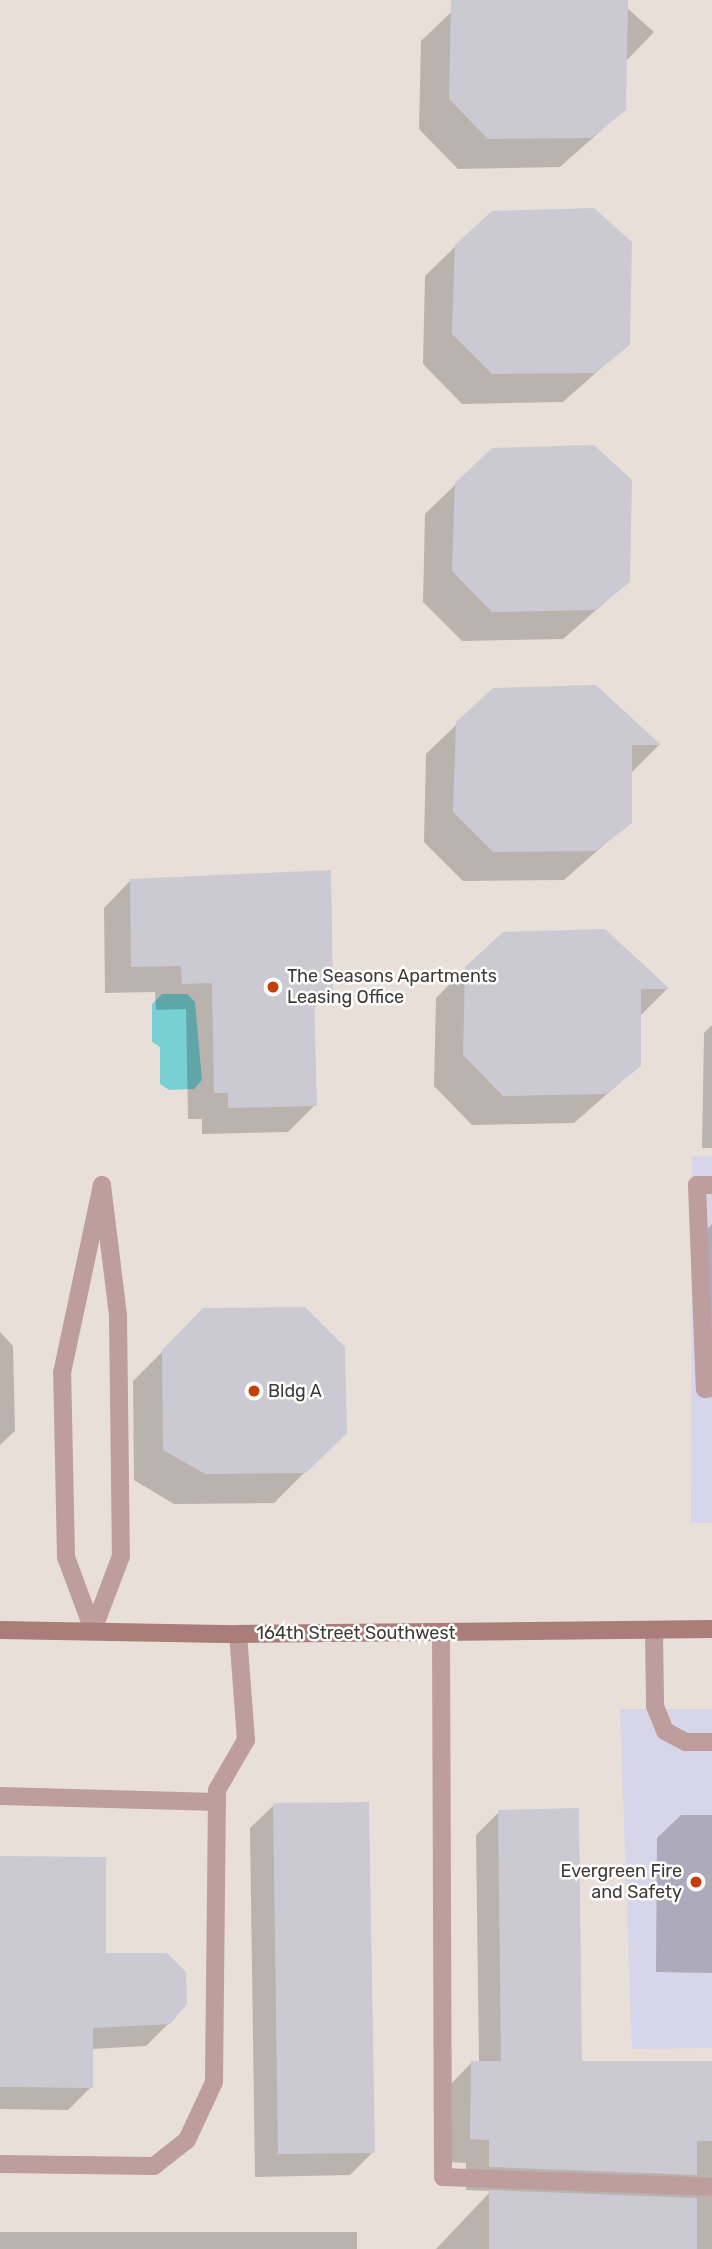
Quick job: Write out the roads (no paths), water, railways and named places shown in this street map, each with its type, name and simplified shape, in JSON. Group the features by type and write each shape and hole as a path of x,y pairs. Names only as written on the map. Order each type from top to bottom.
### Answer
{"main road":[{"name":"164th Street Southwest","path":"0,1630 238,1634 712,1629"}],"street":[{"path":"102,1185 118,1316 121,1556 93,1630 66,1557 62,1374 102,1185"},
{"path":"712,1185 697,1185 705,1389 712,1388"},
{"path":"654,1630 655,1706 665,1731 686,1742 712,1742"},
{"path":"440,1632 443,2177 712,2187"},
{"path":"0,2164 154,2166 187,2140 214,2082 217,1790 246,1740 238,1634"},
{"path":"0,1797 217,1802"}],"water":[{"path":"162,994 187,994 195,1002 202,1080 194,1089 169,1090 160,1084 160,1047 152,1042 152,1004"}],"place":[{"name":"The Seasons Apartments Leasing Office","path":"273,987"},
{"name":"Bldg A","path":"254,1391"},
{"name":"Evergreen Fire and Safety","path":"696,1882"}]}
